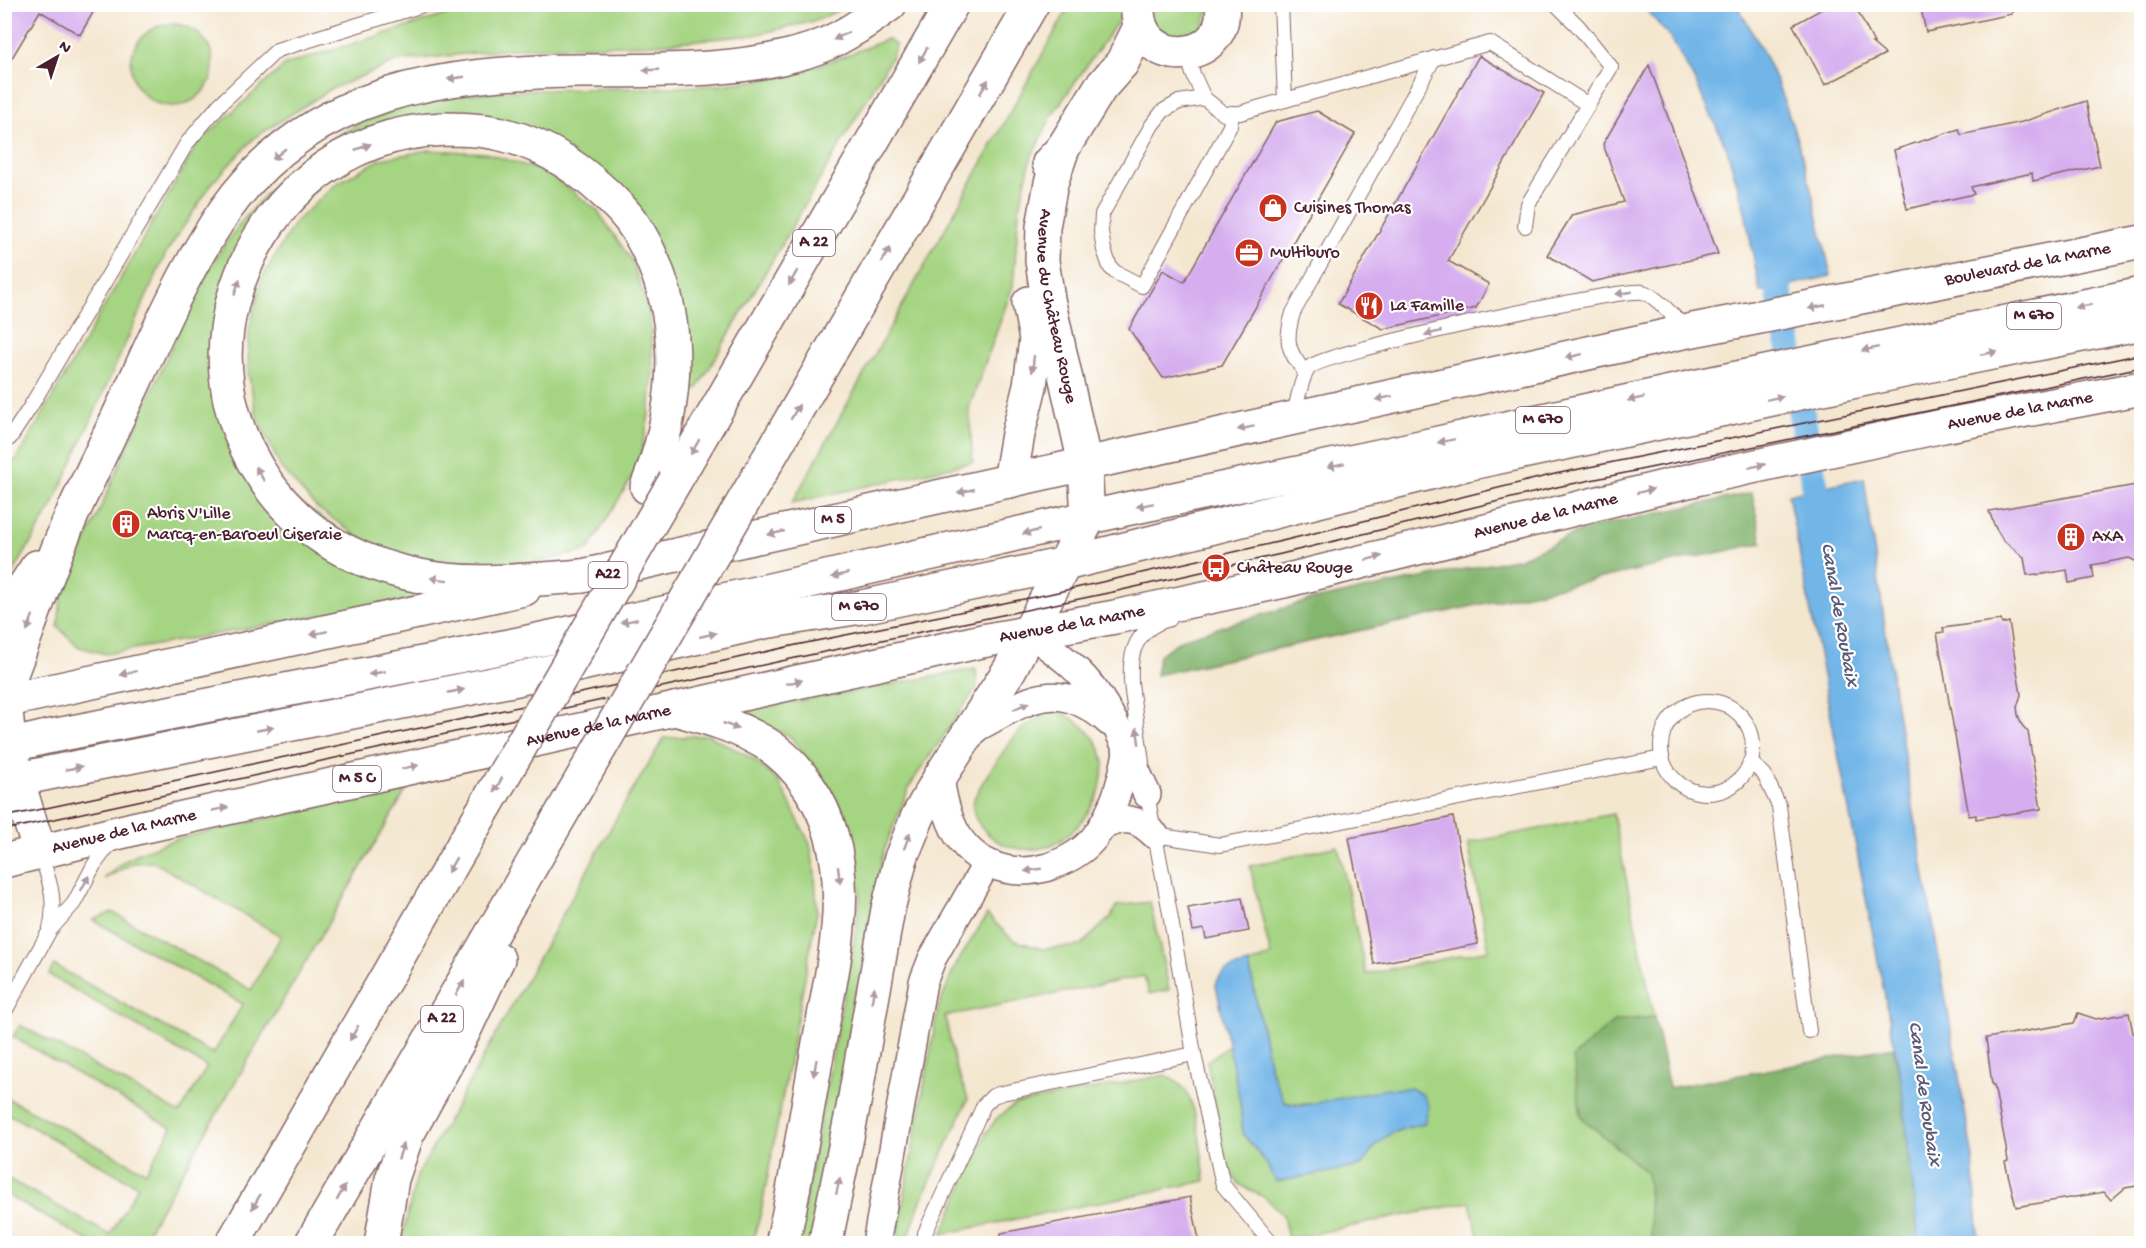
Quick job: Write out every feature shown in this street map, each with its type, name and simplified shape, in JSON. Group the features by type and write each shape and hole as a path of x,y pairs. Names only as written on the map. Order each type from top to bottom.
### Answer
{"main road":[{"path":"40,852 10,780 5,701 10,676 74,510 170,305 193,261 227,208 266,165 309,131 374,99 435,81 521,72 651,70 766,61 805,52 830,42 861,26 890,4"},
{"name":"A 22","path":"661,484 952,4"},
{"name":"A 22","path":"311,1244 1032,4"},
{"path":"1157,33 1200,49 1214,37 1222,20 1222,4"},
{"name":"Avenue du Château Rouge","path":"1010,481 1018,434 1030,386 1036,339 1031,318 1025,265 1028,217 1047,166 1063,148 1100,88 1122,63 1157,33"},
{"path":"582,576 507,581 453,580 418,576 379,566 344,551 313,532 286,508 266,484 236,427 228,398 224,364 230,312 239,279 256,240 275,214 297,190 325,167 351,152 386,138 419,130 462,129 504,134 568,162 600,186 626,214 647,247 662,282 670,315 673,353 672,386 663,444 661,484"},
{"name":"Avenue du Château Rouge","path":"1063,148 1051,183 1043,227 1042,261 1048,299 1085,464 1088,519"},
{"name":"Boulevard de la Marne","path":"1691,331 2142,242"},
{"name":"M 670","path":"7,747 47,737 530,642 1137,507 1393,453 1695,401 1929,351 2142,294"},
{"name":"M 670","path":"1929,351 2142,323"},
{"name":"M 5","path":"5,701 1691,331"},
{"name":"Avenue de la Marne","path":"4,861 137,828 675,709 1029,632 1115,617 1284,581 1700,478 1943,426 2142,388"},
{"name":"M 670","path":"10,780 517,679 764,622 862,607 1065,564 1466,464 1695,401"},
{"name":"A22","path":"232,1244 570,662 661,484"},
{"path":"4,616 74,510"},
{"path":"825,1244 841,1173 894,882 908,838 940,777 1010,669 1088,519"},
{"path":"675,709 738,728 758,738 789,762 813,793 835,845 840,882 838,928 815,1069 782,1244"},
{"path":"381,1244 392,1179 407,1135 480,999 512,926 540,851"}],"street":[{"path":"1029,632 1072,665 1095,690 1147,794"},
{"path":"968,732 1025,703 1053,695 1065,696 1087,705 1123,742"},
{"path":"940,777 944,803 951,824 976,856 1003,870 1030,871 1053,865 1077,854 1102,826 1117,793 1123,742"},
{"path":"1102,826 1114,821 1129,819 1147,827 1155,835"},
{"path":"876,1244 923,982 933,959 987,863"}],"lane":[{"path":"4,442 10,438 28,409 187,144 220,104 277,50 426,4"},
{"path":"1281,4 1285,100"},
{"path":"1525,226 1528,204 1611,67 1579,27 1556,4"},
{"path":"1157,33 1193,74 1204,98 1224,114 1239,113 1490,43 1587,104"},
{"path":"1305,372 1294,359 1288,344 1288,330 1293,313 1434,58"},
{"path":"1204,98 1179,102 1163,111 1152,125 1102,214 1101,232 1104,250 1110,267 1115,272 1142,286 1230,126 1232,114"},
{"path":"1293,418 1305,372 1323,360 1360,349 1538,309 1631,291 1646,293 1691,331"},
{"path":"1272,1244 1223,1185 1194,1054 1147,794 1131,684 1130,659 1134,646 1151,627 1163,620 1255,597 1284,581"},
{"path":"1709,701 1725,705 1739,715 1749,729 1753,745 1750,762 1742,777 1729,788 1713,793 1696,792 1680,785 1668,773 1662,758 1661,741 1666,725 1677,712 1692,704 1709,701"},
{"path":"1155,835 1220,845 1662,758"},
{"path":"1750,762 1764,774 1779,806 1809,1031"},
{"path":"4,1013 50,930 74,903 105,850 113,842 137,828"},
{"path":"40,852 54,897 54,913 50,930"},
{"path":"924,1244 925,1233 984,1105 993,1096 1194,1054"}],"green space":[{"path":"477,5 849,5 818,20 754,35 657,44 522,48 398,61 331,89 255,137 213,182 166,253 53,505 5,587 5,466 17,459 198,143 285,65"},
{"path":"1070,5 1122,5 1119,20 1052,115 1031,158 1019,209 1013,286 969,408 973,462 792,503"},
{"path":"1150,5 1210,5 1200,34 1176,40 1154,27"},
{"path":"172,24 188,27 201,36 210,49 213,65 210,81 201,94 188,103 172,106 156,103 143,94 134,81 131,65 134,49 143,36 156,27"},
{"path":"887,39 896,45 891,58 697,389 689,390 685,380 680,313 569,150 378,129 231,271 238,460 434,595 106,654 79,647 58,627 61,598 195,293 219,252 246,217 287,173 318,148 348,130 379,116 444,98 506,91 731,84 804,70"},
{"path":"429,150 486,153 548,173 597,210 632,261 650,313 653,371 649,414 639,466 588,550 526,565 471,567 408,560 359,537 317,508 281,468 257,417 248,372 249,329 262,278 295,222 337,183 381,159"},
{"path":"1752,493 1762,543 1156,675 1159,655 1184,638 1308,601 1520,558 1585,529"},
{"path":"976,669 977,687 910,785 883,853 810,1243 797,1243 857,924 860,894 852,840 840,806 816,770 790,736 738,712"},
{"path":"1058,711 1081,725 1099,746 1104,765 1099,792 1082,820 1072,831 1052,845 1022,849 1002,844 986,832 978,823 973,812 973,804 979,788 1022,729 1039,718"},
{"path":"708,735 752,758 779,782 810,844 815,874 817,912 761,1212 752,1243 404,1244 403,1233 417,1176 622,808 664,738"},
{"path":"408,787 141,1243 92,1243 5,1194 5,1177 110,1235 138,1186 5,1112 5,1097 146,1172 172,1128 13,1037 20,1025 180,1113 207,1067 49,975 54,965 213,1054 243,1004 93,920 112,912 251,990 281,936 154,862 133,863 104,879 120,864 139,853 176,839"},
{"path":"1613,814 1654,1017 1615,1021 1581,1117 1647,1173 1652,1243 1480,1243 1470,1202 1288,1239 1283,1215 1266,1198 1240,1185 1227,1167 1207,1061 1229,1046 1240,1101 1243,1134 1266,1163 1276,1182 1361,1166 1374,1147 1386,1136 1424,1124 1410,1088 1313,1104 1284,1102 1270,1068 1249,964 1271,956 1250,866 1338,846 1366,974 1489,950 1468,843"},
{"path":"1150,902 1169,990 1149,994 1144,976 945,1016 955,1065 968,1099 920,1203 908,1239 897,1236 938,1009 955,966 987,915 1013,940 1042,949 1080,946 1111,917 1116,906"},
{"path":"1654,1017 1669,1088 1893,1047 1901,1080 1919,1243 1652,1243 1647,1173 1581,1117 1573,1057 1615,1021"},
{"path":"1165,1075 1182,1087 1193,1107 1199,1132 1205,1181 942,1234 986,1133 997,1118 1016,1104"}],"water":[{"path":"1642,5 1736,5 1771,68 1796,136 1831,276 1760,292 1745,211 1727,149 1696,83 1670,37"},
{"path":"1864,478 1898,719 1973,1159 1979,1243 1919,1243 1901,1080 1788,494"},
{"path":"1249,964 1270,1068 1284,1102 1300,1106 1389,1089 1411,1088 1423,1095 1429,1106 1424,1124 1386,1136 1374,1147 1361,1166 1276,1182 1266,1163 1243,1134 1240,1101 1216,985 1225,972"}],"building":[{"path":"4,4 98,4 80,35 40,11 4,71"},
{"path":"1831,4 1854,4 1874,43 1872,43 1885,54 1825,85 1793,25"},
{"path":"1920,4 2011,4 2012,14 1926,32"},
{"path":"1479,56 1544,93 1448,261 1489,284 1476,308 1383,329 1338,304"},
{"path":"1649,65 1718,254 1592,282 1547,255 1572,215 1624,202 1603,144"},
{"path":"2086,101 2100,166 2033,181 2032,173 1971,187 1974,194 1907,209 1894,150 1959,129 1961,135 2022,122"},
{"path":"1317,111 1355,134 1269,284 1222,365 1163,378 1129,329 1163,270 1184,282 1276,122"},
{"name":"AXA","path":"2142,484 2142,564 2129,558 2092,565 2094,578 2069,583 2067,570 2027,575 2024,558 2003,540 1989,511"},
{"path":"2001,620 2002,624 2009,622 2021,695 2017,707 2018,715 2028,732 2041,809 1976,819 1976,815 1969,816 1937,633 1944,632 1943,628"},
{"path":"1453,817 1478,944 1374,964 1349,838"},
{"path":"1242,898 1249,931 1206,939 1204,929 1193,931 1188,908"},
{"path":"2078,1013 2096,1019 2129,1013 2133,1033 2142,1036 2142,1185 2125,1188 2111,1200 2104,1192 2016,1207 2005,1162 2008,1161 1994,1085 1992,1085 1986,1038 2074,1023"},
{"path":"1190,1197 1200,1244 1002,1244 1001,1233"}],"waterway":[{"name":"Canal de Roubaix","path":"1772,253 1822,525"}],"tram line":[{"path":"4,817 796,645 1049,594 1282,541 1555,474 2142,354"},
{"path":"4,830 800,657 1113,592 1557,487 2142,367"}],"place":[{"name":"Cuisines Thomas","path":"1273,208"},
{"name":"Multiburo","path":"1249,253"},
{"name":"La Famille","path":"1369,306"},
{"name":"Abris V'Lille Marcq-en-Baroeul Ciseraie","path":"126,524"},
{"name":"AXA","path":"2071,537"},
{"name":"Château Rouge","path":"1216,568"}]}
